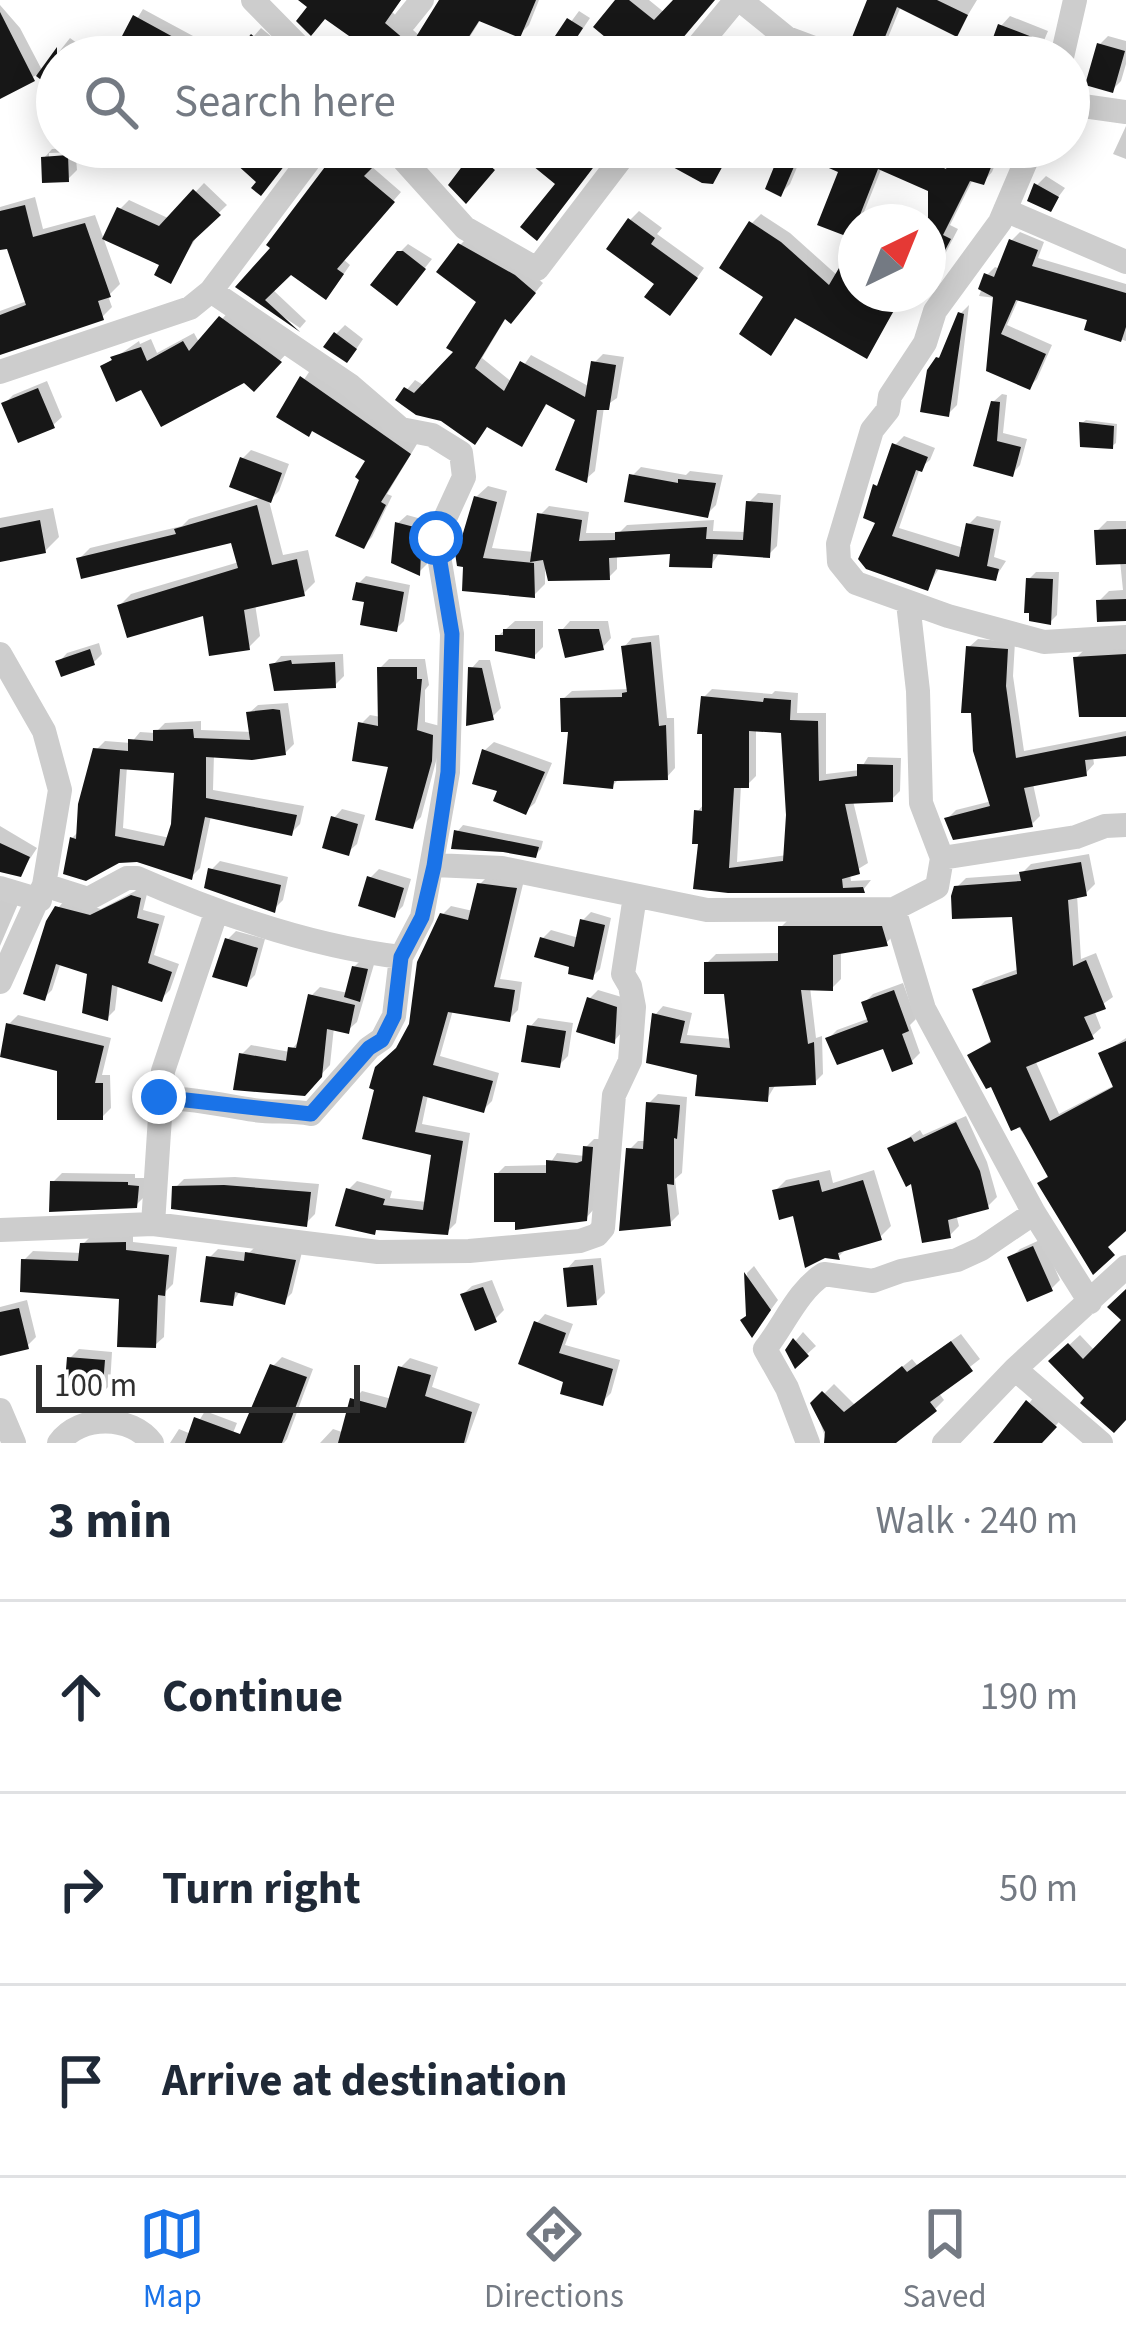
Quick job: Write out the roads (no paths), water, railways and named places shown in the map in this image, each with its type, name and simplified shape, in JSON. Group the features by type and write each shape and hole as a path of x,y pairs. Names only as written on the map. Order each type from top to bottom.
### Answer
{"street":[{"path":"253,0 288,36"},
{"path":"405,21 422,0"},
{"path":"706,36 738,0 784,36"},
{"path":"1067,36 1075,0"},
{"path":"1090,107 1126,112"},
{"path":"0,372 190,308 211,291 304,168"},
{"path":"411,168 465,228 537,269 614,168"},
{"path":"1023,168 1005,210 934,311 925,343 872,430 838,544 839,562 856,583 916,609 1044,642 1126,637"},
{"path":"1005,210 1126,262"},
{"path":"159,1097 311,1114 369,1048 382,1040 394,1016 401,957 422,917 448,772 452,634 436,538 464,478 461,453 432,435 401,429 351,386 211,291"},
{"path":"434,866 502,868 706,910 894,909 937,886 942,858 921,803 916,609"},
{"path":"0,654 44,731 60,790 42,893 0,982"},
{"path":"942,858 1126,825"},
{"path":"0,888 88,898 137,878 216,913 368,953 401,957"},
{"path":"0,1230 154,1224 378,1252 469,1251 580,1241 597,1235 603,1228 614,1095 630,1061 634,1007 623,974 635,896"},
{"path":"894,909 924,1009 1034,1213 1090,1302"},
{"path":"154,1224 163,1070 216,913"},
{"path":"808,1443 787,1388 764,1349 804,1289 824,1274 873,1281 957,1260 1034,1213"},
{"path":"944,1443 1126,1267"},
{"path":"1015,1370 1100,1443"},
{"path":"0,1410 14,1443"},
{"path":"59,1443 65,1434 92,1423 120,1423 142,1430 152,1443"}]}
